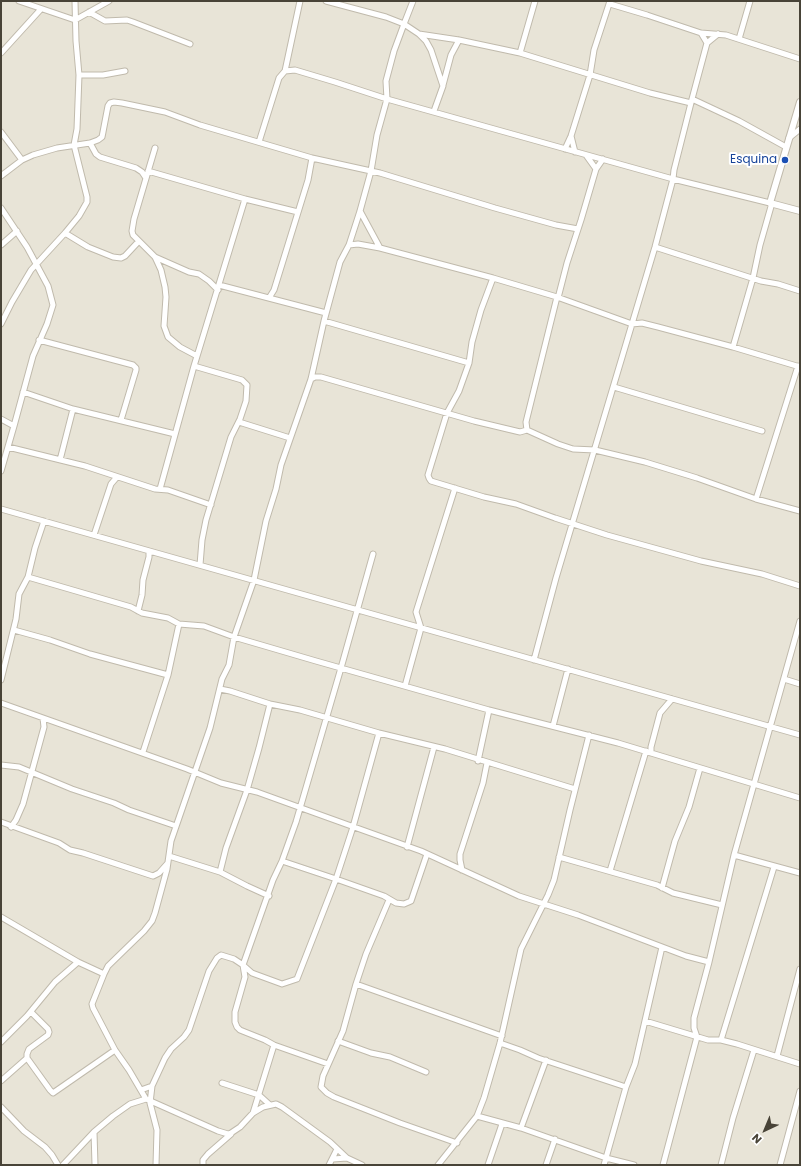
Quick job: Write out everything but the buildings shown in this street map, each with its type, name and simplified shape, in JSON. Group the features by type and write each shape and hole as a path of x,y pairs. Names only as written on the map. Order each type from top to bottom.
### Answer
{"street":[{"path":"19,1 75,20 109,1"},
{"path":"1,324 25,280 36,264 79,216 87,202 87,196 74,145 77,129 79,75 75,20 76,1"},
{"path":"259,142 279,78 286,71 300,1"},
{"path":"326,1 386,17 404,24 419,34 426,41 431,50 443,86"},
{"path":"156,1165 157,1130 148,1100 115,1050 93,1008 93,998 112,961 135,940 152,921 162,888 171,842 210,728 222,679 229,664 234,637 254,580 266,522 276,489 281,465 311,379 324,321 340,262 349,245 360,211 371,171 377,135 387,99 386,81 394,51 413,1"},
{"path":"520,53 535,1"},
{"path":"739,39 750,1"},
{"path":"565,149 571,136 590,74 594,50 610,3 701,33 726,35 800,59"},
{"path":"1,53 41,9"},
{"path":"89,12 105,21 127,20 190,44"},
{"path":"701,33 707,43"},
{"path":"419,34 458,40 520,53 650,93 691,101 739,121 786,148"},
{"path":"534,660 556,578 655,247 707,43 718,34"},
{"path":"434,111 443,86 451,55 458,40"},
{"path":"286,71 295,70 387,99 434,111 575,152 673,179 800,211"},
{"path":"79,75 103,75 125,71"},
{"path":"1,176 22,160 45,151 90,143 102,137 108,106 110,103 114,102 165,112 200,125 312,158 371,171 546,222 578,229"},
{"path":"733,347 754,278 760,244 800,102"},
{"path":"789,138 800,130"},
{"path":"1,132 22,160"},
{"path":"571,136 575,152"},
{"path":"90,143 96,154 100,157 136,168 142,172 146,178"},
{"path":"154,148 132,226 133,235 155,257 189,272 199,274 218,288 269,298 326,313"},
{"path":"586,155 596,169"},
{"path":"269,298 274,290 308,180 312,158"},
{"path":"527,430 526,422 567,263 596,169 603,159"},
{"path":"148,171 298,212"},
{"path":"160,489 194,366 246,199"},
{"path":"1,208 27,247 48,286 53,305 47,324 33,356 1,471"},
{"path":"360,211 380,248"},
{"path":"1,245 17,231"},
{"path":"65,233 88,247 113,257 121,258 125,256 139,241"},
{"path":"349,245 358,244 380,248 493,278 558,298 632,324 642,323 733,347 799,367 756,499"},
{"path":"655,247 800,291"},
{"path":"155,257 165,287 165,333 170,341 197,356"},
{"path":"493,278 480,310 472,342 469,363 459,391 447,413 428,475 429,478 484,497 516,504 607,535 678,555 762,574 800,586"},
{"path":"324,321 469,363"},
{"path":"39,340 133,365 136,370 121,420"},
{"path":"194,366 219,372 242,380 246,382 247,385 246,401 239,422 231,437 203,532 200,565"},
{"path":"311,379 321,377 474,421 520,432 527,430 573,449 595,450 660,467 697,478 756,499 800,511"},
{"path":"614,387 762,431"},
{"path":"23,392 73,408 175,434"},
{"path":"60,460 73,408"},
{"path":"1,419 14,426"},
{"path":"239,422 290,438"},
{"path":"513,430 526,422"},
{"path":"8,447 60,460 139,484 168,490 211,505"},
{"path":"108,474 111,484"},
{"path":"94,535 111,484 117,477"},
{"path":"405,686 421,628 416,612 455,488"},
{"path":"1,509 800,735"},
{"path":"1,680 14,630 19,594 28,577 35,548 44,521"},
{"path":"138,611 149,551"},
{"path":"149,557 156,553"},
{"path":"328,1064 274,1045 240,1030 235,1022 235,1012 245,976 243,965 269,896 273,880 282,861 296,822 341,668 372,554"},
{"path":"28,577 131,607 138,611 168,618 179,624 204,626 234,637 341,668 489,710 589,735 800,798"},
{"path":"662,1165 696,1037 694,1018 709,962 734,855 800,621"},
{"path":"142,752 168,675 179,624"},
{"path":"14,630 50,640 90,654 168,675"},
{"path":"552,726 568,669"},
{"path":"784,679 800,684"},
{"path":"220,689 270,704 434,747 575,789"},
{"path":"610,871 651,747 660,713 672,699"},
{"path":"1,703 142,752 221,783 257,792 427,854 519,896 578,915 686,956 709,962"},
{"path":"220,872 226,848 247,790 270,704"},
{"path":"478,761 489,710"},
{"path":"12,827 23,804 44,727 43,718"},
{"path":"44,727 52,721"},
{"path":"148,1100 152,1086 168,1053 189,1030 209,971 217,958 221,955 234,959 252,973 282,984 297,979 336,879 353,827 379,733"},
{"path":"438,1165 477,1116 484,1098 502,1036 521,949 544,904 554,880 589,735"},
{"path":"407,847 434,747"},
{"path":"462,870 460,860 464,839 483,783 487,763"},
{"path":"1,764 14,766 31,772 72,789 176,826"},
{"path":"662,888 675,841 689,807 700,768"},
{"path":"1,822 59,843 70,850 83,852 153,876 162,888"},
{"path":"282,861 384,896 389,900 401,904 408,903 411,900 427,854"},
{"path":"734,855 800,873"},
{"path":"169,856 220,872 269,896"},
{"path":"559,857 657,885 673,893 722,905"},
{"path":"452,865 460,860"},
{"path":"153,876 159,873 167,864"},
{"path":"721,1040 774,867"},
{"path":"389,900 366,954 343,1031 328,1064 321,1087 327,1094 456,1143"},
{"path":"1,917 78,962 104,974"},
{"path":"604,1165 626,1087 635,1064 662,947"},
{"path":"1,1042 31,1012 55,982 78,962"},
{"path":"777,1056 800,969"},
{"path":"356,984 502,1036"},
{"path":"1,1081 27,1058 29,1049 48,1035 48,1029 31,1012"},
{"path":"645,1021 673,1028 696,1037 708,1040 721,1040 737,1044 800,1064"},
{"path":"338,1041 371,1053 390,1057 426,1072"},
{"path":"500,1043 626,1087"},
{"path":"253,1113 268,1058 274,1045"},
{"path":"27,1058 53,1092 115,1050"},
{"path":"721,1165 733,1118 754,1050"},
{"path":"521,1128 546,1060"},
{"path":"222,1083 259,1095 270,1104"},
{"path":"141,1090 152,1086"},
{"path":"780,1165 800,1091"},
{"path":"63,1165 94,1132 112,1116 130,1104 148,1100 223,1134 231,1133"},
{"path":"204,1165 203,1160 208,1154 231,1133 240,1127 253,1113 270,1104 276,1104 282,1107 330,1142 347,1158 362,1165"},
{"path":"1,1107 24,1131 52,1155 58,1165"},
{"path":"477,1116 555,1139 606,1158 634,1165"},
{"path":"488,1165 502,1124"},
{"path":"94,1132 95,1165"},
{"path":"546,1165 555,1139"},
{"path":"329,1165 337,1149"},
{"path":"333,1159 347,1158"}],"shaded area":[{"path":"1,1 800,1 800,1165 1,1165"}],"place":[{"name":"Esquina","path":"785,160"}]}
